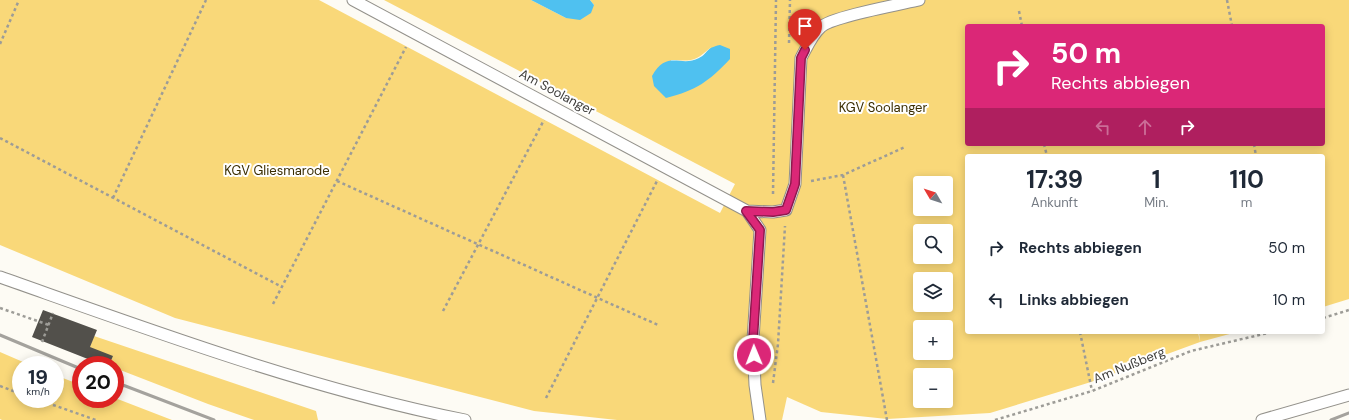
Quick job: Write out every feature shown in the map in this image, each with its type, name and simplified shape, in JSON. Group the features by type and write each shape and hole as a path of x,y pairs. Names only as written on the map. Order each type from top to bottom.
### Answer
{"lane":[{"name":"Am Soolanger","path":"353,0 552,105 746,211"},
{"path":"746,211 773,212 786,210 795,184 801,58 809,42 822,26 853,15 919,0"},
{"path":"746,211 760,230 753,340 755,385 760,420"},
{"path":"0,277 168,337 282,374 359,396 465,420"},
{"path":"1262,420 1349,394"}],"path":[{"path":"0,44 18,0"},
{"path":"113,198 206,0"},
{"path":"1227,0 1232,24"},
{"path":"1019,11 1022,24"},
{"path":"273,304 414,32"},
{"path":"443,311 552,105"},
{"path":"0,138 282,287"},
{"path":"795,184 843,175 905,147"},
{"path":"546,398 665,167"},
{"path":"843,175 887,420"},
{"path":"337,181 658,325"},
{"path":"0,308 48,325"},
{"path":"1325,317 1349,310"},
{"path":"42,342 53,312"},
{"path":"1080,334 1092,391"},
{"name":"Am Nußberg","path":"995,420 1092,391 1191,351 1263,334"},
{"path":"0,386 12,391"},
{"path":"62,408 96,420"}],"green space":[{"path":"0,0 319,0 720,213 735,184 384,0 531,0 566,18 594,5 590,0 1349,0 1349,299 1325,306 1325,154 965,154 965,334 1198,334 1200,342 1091,382 990,413 887,419 821,412 787,397 782,420 617,420 534,411 175,318 0,245","holes":["711,47 666,98 671,60 693,60 701,56"]},
{"path":"1199,334 1230,334 1200,342"},
{"path":"94,336 316,411 318,420 254,420 124,371 124,356 86,356"},
{"path":"0,352 12,357 12,408 64,408 64,378 72,382 72,408 124,408 124,401 172,420 2,420 0,419"}],"water":[{"path":"531,0 590,0 594,5 591,13 580,20 566,18"},
{"path":"720,45 730,49 730,59 715,74 701,84 686,92 666,98 654,86 652,76 663,63 669,61 692,61 702,56 709,49"}],"building":[{"path":"43,310 97,330 90,347 113,356 80,356 32,337"}],"railway":[{"path":"0,335 72,365"},
{"path":"124,385 214,420"},
{"path":"1331,420 1349,413"}],"route":[{"path":"754,355 753,340 760,230 746,211 773,212 786,210 795,184 801,84 801,58 805,50"}],"park label":[{"name":"KGV Soolanger","path":"883,107"},
{"name":"KGV Gliesmarode","path":"277,170"}]}
